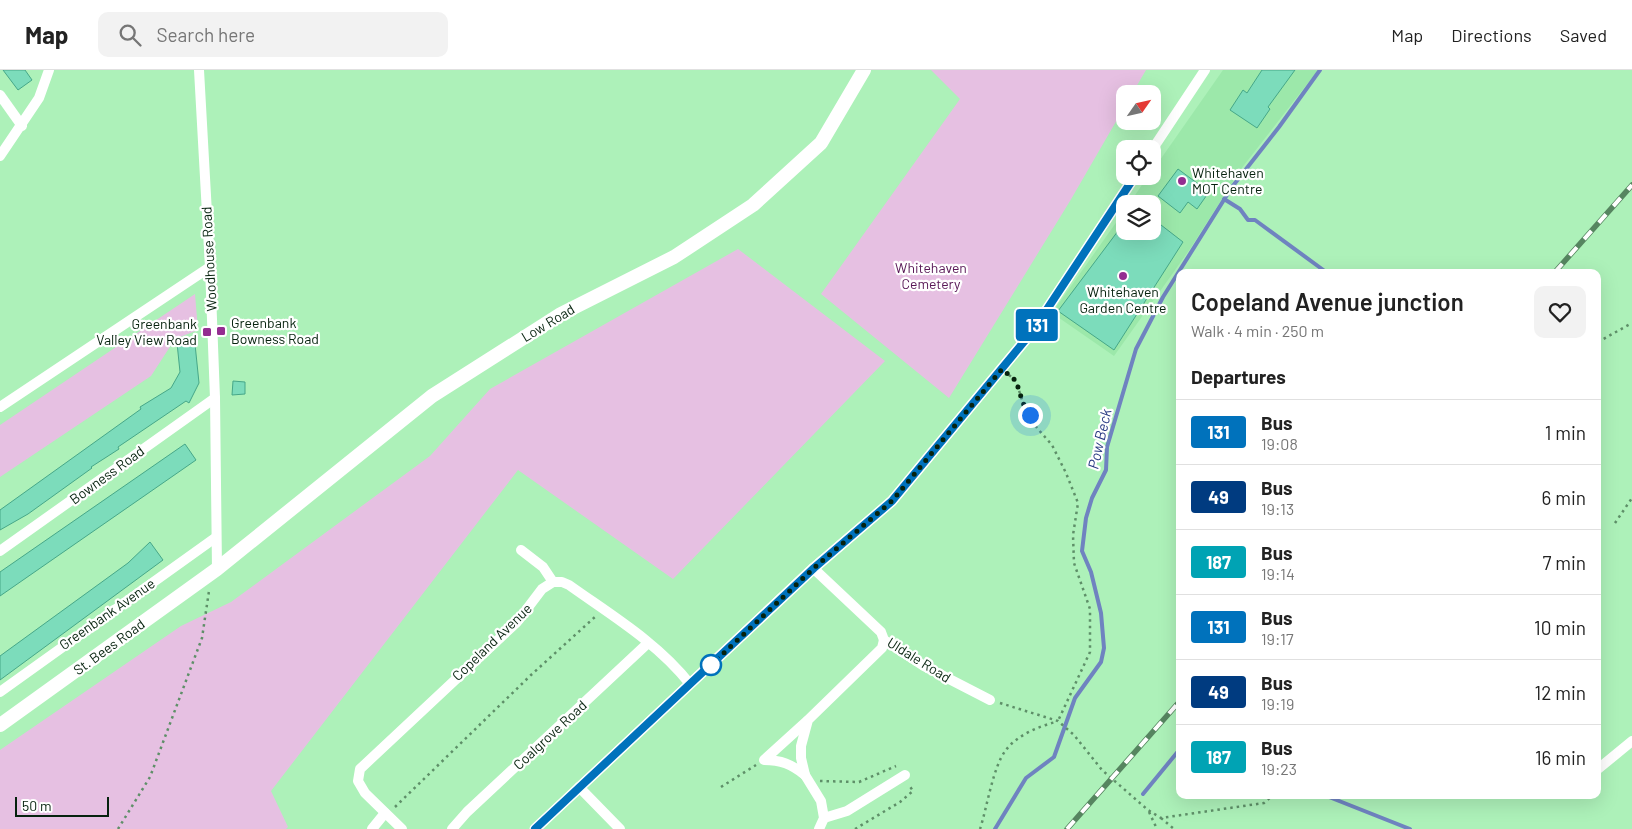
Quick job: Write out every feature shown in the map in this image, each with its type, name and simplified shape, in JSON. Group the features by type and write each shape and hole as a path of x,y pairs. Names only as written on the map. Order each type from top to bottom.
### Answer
{"main road":[{"name":"Low Road","path":"217,569 432,396 561,314 674,257 753,204 821,143 864,70"},
{"name":"St. Bees Road","path":"0,725 217,569"}],"street":[{"path":"0,156 40,98 49,70"},
{"name":"Woodhouse Road","path":"199,70 215,398 215,538 217,569"},
{"path":"1159,140 1205,70"},
{"path":"0,96 22,126"},
{"path":"535,829 814,568 892,501 1032,332 1129,185"},
{"path":"0,407 210,267"},
{"name":"Bowness Road","path":"0,551 215,398"},
{"name":"Greenbank Avenue","path":"0,692 215,538"},
{"path":"522,550 543,567 553,582 562,582 569,585 671,661 690,684"},
{"name":"Uldale Road","path":"814,568 881,632 884,640 947,678 990,700"},
{"name":"Copeland Avenue","path":"402,829 365,792 358,781 360,770 517,622 542,590 553,582"},
{"path":"764,760 882,648 884,640"},
{"name":"Coalgrove Road","path":"452,829 474,806 648,643"},
{"path":"808,720 801,746 801,758 807,778 821,801 824,818 819,829"},
{"path":"1601,767 1632,741"},
{"path":"764,760 777,760 790,764 807,778"},
{"path":"824,818 847,811 905,775"},
{"path":"579,786 620,829"},
{"path":"372,829 386,814"}],"path":[{"path":"1601,340 1632,323"},
{"path":"1002,369 1016,381 1023,403 1038,428 1052,446 1066,473 1078,503 1073,535 1074,563 1090,609 1090,652 1058,722"},
{"path":"1615,523 1632,498"},
{"path":"118,829 150,777 202,638 209,590 202,580"},
{"path":"386,814 531,675 603,610"},
{"path":"990,700 1058,722 1074,735 1102,770 1148,810 1174,829"},
{"path":"980,829 999,763 1006,749 1036,727 1058,722"},
{"path":"721,787 764,760"},
{"path":"807,778 859,782 899,765 913,791 900,802 855,829"},
{"path":"1160,818 1264,803 1268,799"},
{"path":"1148,810 1157,829"}],"shaded area":[{"path":"1223,70 1318,70 1241,169 1190,249 1114,356 1052,313 1116,223 1116,240 1161,240 1161,195 1135,195 1142,185 1161,185 1161,159"}],"green space":[{"name":"Whitehaven Cemetery","path":"931,70 1146,70 1137,85 1116,85 1116,122 1070,201 949,398 821,294 960,99"},
{"path":"738,249 885,361 673,579 518,470 271,791 288,827 286,829 0,829 0,750 181,626 231,602 430,456 490,389"},
{"path":"195,294 198,330 175,339 151,376 0,477 0,425"}],"building":[{"path":"3,70 25,70 32,80 18,90"},
{"path":"1262,70 1295,70 1268,107 1270,109 1257,128 1230,110 1243,90 1247,93"},
{"name":"Whitehaven MOT Centre","path":"1178,169 1209,192 1197,209 1188,202 1180,213 1159,195"},
{"name":"Whitehaven Garden Centre","path":"1161,225 1183,242 1114,350 1058,311 1116,234 1116,240 1161,240"},
{"path":"177,343 195,344 199,383 189,403 186,401 118,447 119,449 91,467 28,514 0,530 0,510 141,409 140,407 171,388 180,372"},
{"path":"233,381 245,382 245,394 232,395"},
{"path":"185,444 196,460 0,596 0,572"},
{"path":"150,542 163,560 0,680 0,656 128,563"}],"waterway":[{"name":"Pow Beck","path":"1181,269 1232,187 1320,70"},
{"path":"1224,199 1240,209 1248,220 1255,220 1322,269"},
{"name":"Pow Beck","path":"995,829 1026,778 1054,757 1075,698 1101,662 1104,648 1101,613 1091,572 1082,551 1086,518 1092,498 1106,470 1107,447 1136,349 1176,276"},
{"path":"1143,794 1176,754"},
{"path":"1334,799 1410,829"}],"railway":[{"path":"1558,269 1632,185"},
{"path":"1067,829 1176,706"}],"bus line":[{"name":"131","path":"535,829 814,568 892,501 1032,332 1129,185"}],"place":[{"name":"Whitehaven MOT Centre","path":"1182,181"},
{"name":"Whitehaven Garden Centre","path":"1123,276"},
{"name":"Greenbank Bowness Road","path":"221,331"},
{"name":"Greenbank Valley View Road","path":"207,332"}],"route":[{"path":"711,665 814,568 892,501 1002,369 1016,381 1023,403 1030,415"}]}
